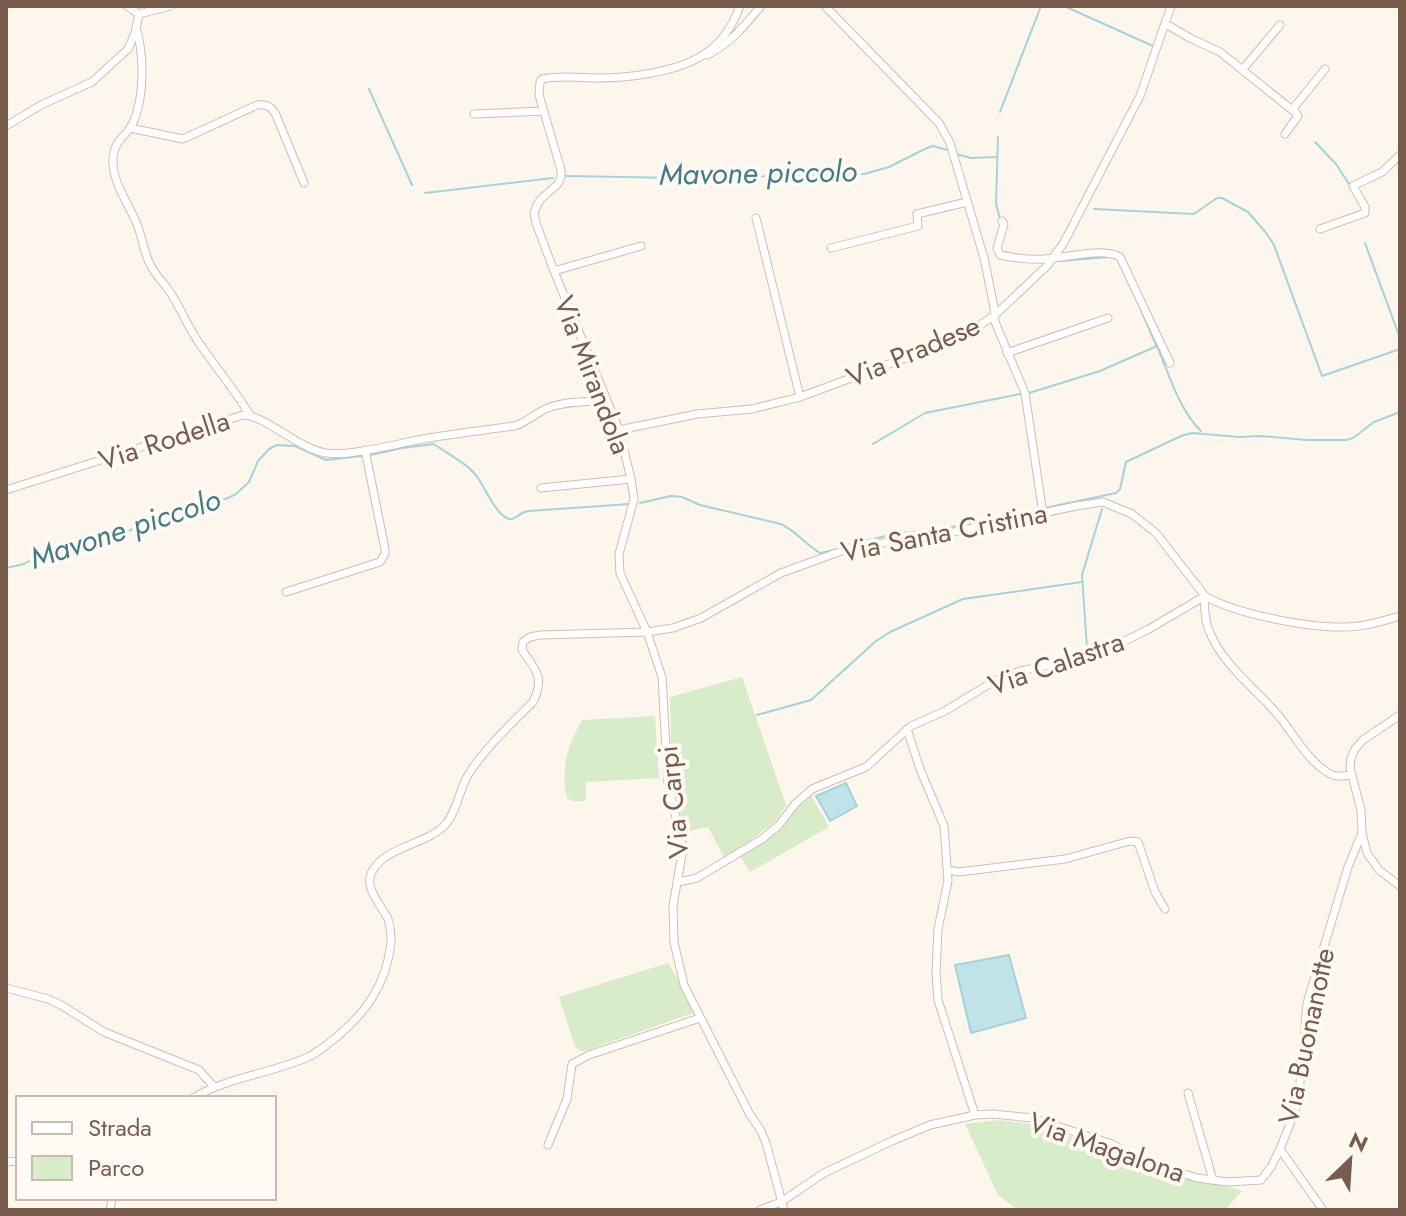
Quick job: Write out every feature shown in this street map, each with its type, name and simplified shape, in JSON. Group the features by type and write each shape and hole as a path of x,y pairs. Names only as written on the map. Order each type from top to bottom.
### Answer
{"street":[{"path":"127,6 139,14 171,6"},
{"name":"Via Mirandola","path":"647,632 620,573 619,554 634,499 619,430 554,271 534,213 537,205 561,177 539,95 540,82 552,78 634,75 685,63 703,55 728,31 740,6"},
{"path":"703,55 721,47 761,6"},
{"path":"825,6 939,123 950,143 984,258 995,322 1025,393 1043,514"},
{"name":"Via Pradese","path":"619,430 697,414 752,409 800,397 962,337 995,315 1054,258 1070,231 1140,96 1171,6"},
{"path":"6,126 43,104 92,82 128,49 139,14"},
{"path":"1166,24 1220,52 1292,110 1298,116 1285,134"},
{"path":"1243,69 1280,25"},
{"path":"136,27 143,56 142,72 135,115 130,128 115,148 117,184 142,235 149,262 196,339 250,415"},
{"path":"1292,110 1325,69"},
{"path":"130,128 183,139 265,104 276,115 304,183"},
{"path":"474,114 544,111"},
{"path":"1320,229 1365,213 1365,207 1353,186 1382,172 1400,155"},
{"path":"831,248 918,226 917,214 967,202"},
{"path":"756,218 800,397"},
{"path":"1002,221 1004,224 997,248 1000,255 1022,259 1107,253 1120,257 1170,363"},
{"name":"Via Mirandola","path":"554,271 641,246"},
{"path":"1007,353 1108,318"},
{"name":"Via Rodella","path":"6,490 243,415 250,415 325,453 365,450 514,426 545,409 606,400"},
{"path":"286,592 383,559 385,549 365,450"},
{"name":"Via Mirandola","path":"541,488 631,479"},
{"name":"Via Santa Cristina","path":"197,1096 214,1087 309,1057 345,1030 373,1000 391,942 387,918 369,880 372,870 381,860 446,824 475,764 533,702 539,690 539,679 522,650 523,642 540,635 647,632 673,628 701,618 781,573 850,548 954,532 1103,502 1132,514 1156,533 1205,596 1209,632 1218,648 1278,715 1313,761 1329,774 1339,777 1351,775"},
{"path":"1205,596 1259,615 1322,625 1364,625 1400,616"},
{"name":"Via Calastra","path":"678,882 697,878 762,839 812,789 866,767 907,729 945,711 996,680 1020,671 1092,657 1149,629 1205,596"},
{"name":"Via Carpi","path":"647,632 662,677 668,783 683,848 673,906 674,942 684,985 761,1131 782,1206"},
{"path":"1400,715 1363,740 1351,758 1351,775 1361,810 1367,853 1400,886"},
{"path":"907,729 944,826 948,881 937,940 938,1000 975,1115"},
{"name":"Via Buonanotte","path":"1261,1180 1271,1167 1290,1126 1299,1094 1307,1003 1348,867 1362,833"},
{"path":"948,870 959,872 1065,859 1130,841 1138,842 1155,892 1165,909"},
{"path":"6,988 48,999 104,1032 199,1070 214,1087"},
{"path":"548,1145 567,1099 572,1064 589,1055 700,1018"},
{"name":"Via Magalona","path":"1188,1093 1213,1180"},
{"name":"Via Magalona","path":"782,1206 824,1173 892,1141 930,1125 993,1114 1032,1118 1112,1144 1134,1158 1197,1178 1228,1182 1261,1180"},
{"name":"Via Buonanotte","path":"1280,1149 1323,1210"},
{"path":"760,1210 782,1206"}],"green space":[{"path":"742,677 786,805 775,822 725,859 708,827 683,832 672,780 670,697"},
{"path":"655,716 659,778 586,782 584,801 567,798 564,777 567,758 582,720"},
{"path":"811,795 829,827 750,872 740,856 777,833"},
{"path":"668,963 693,1013 585,1051 575,1047 559,997"},
{"path":"999,1120 1030,1124 1242,1191 1225,1210 1018,1210 998,1195 965,1124"}],"water":[{"path":"846,783 857,806 830,821 816,796"},
{"path":"1009,955 1026,1018 971,1033 955,965"}],"waterway":[{"name":"Mavone piccolo","path":"1000,112 1041,6"},
{"name":"Mavone piccolo","path":"1064,6 1153,46"},
{"name":"Mavone piccolo","path":"369,89 412,185"},
{"name":"Mavone piccolo","path":"998,137 996,204 1000,219"},
{"name":"Mavone piccolo","path":"1315,142 1336,164 1349,184"},
{"name":"Mavone piccolo","path":"566,176 677,178 864,174 889,167 933,146 947,150"},
{"name":"Mavone piccolo","path":"956,154 971,158 997,157"},
{"name":"Mavone piccolo","path":"425,193 553,178"},
{"name":"Mavone piccolo","path":"1094,209 1194,214 1217,198 1222,198 1248,212 1274,245 1322,376 1400,349"},
{"name":"Mavone piccolo","path":"1365,243 1400,338"},
{"name":"Mavone piccolo","path":"1059,261 1109,257"},
{"name":"Mavone piccolo","path":"1141,310 1156,345"},
{"name":"Mavone piccolo","path":"1029,393 1100,371 1157,346 1181,402 1201,431"},
{"name":"Mavone piccolo","path":"873,444 925,413 1020,394"},
{"name":"Mavone piccolo","path":"1045,508 1116,493 1120,489 1126,462 1192,433 1346,440 1374,422 1400,412"},
{"name":"Mavone piccolo","path":"370,455 434,444 471,470 507,519 529,511 630,504"},
{"name":"Mavone piccolo","path":"6,568 24,564 38,556 81,550 100,533 124,533 156,518 228,498 249,482 258,461 277,445 295,446 326,460 362,456"},
{"name":"Mavone piccolo","path":"640,503 671,496 682,497 700,505 781,524 820,553 839,549"},
{"path":"1087,648 1082,575 1102,509"},
{"name":"Mavone piccolo","path":"860,542 1038,510"},
{"path":"757,715 811,700 876,641 963,599 1082,582"},
{"path":"1033,672 1083,663"}]}
